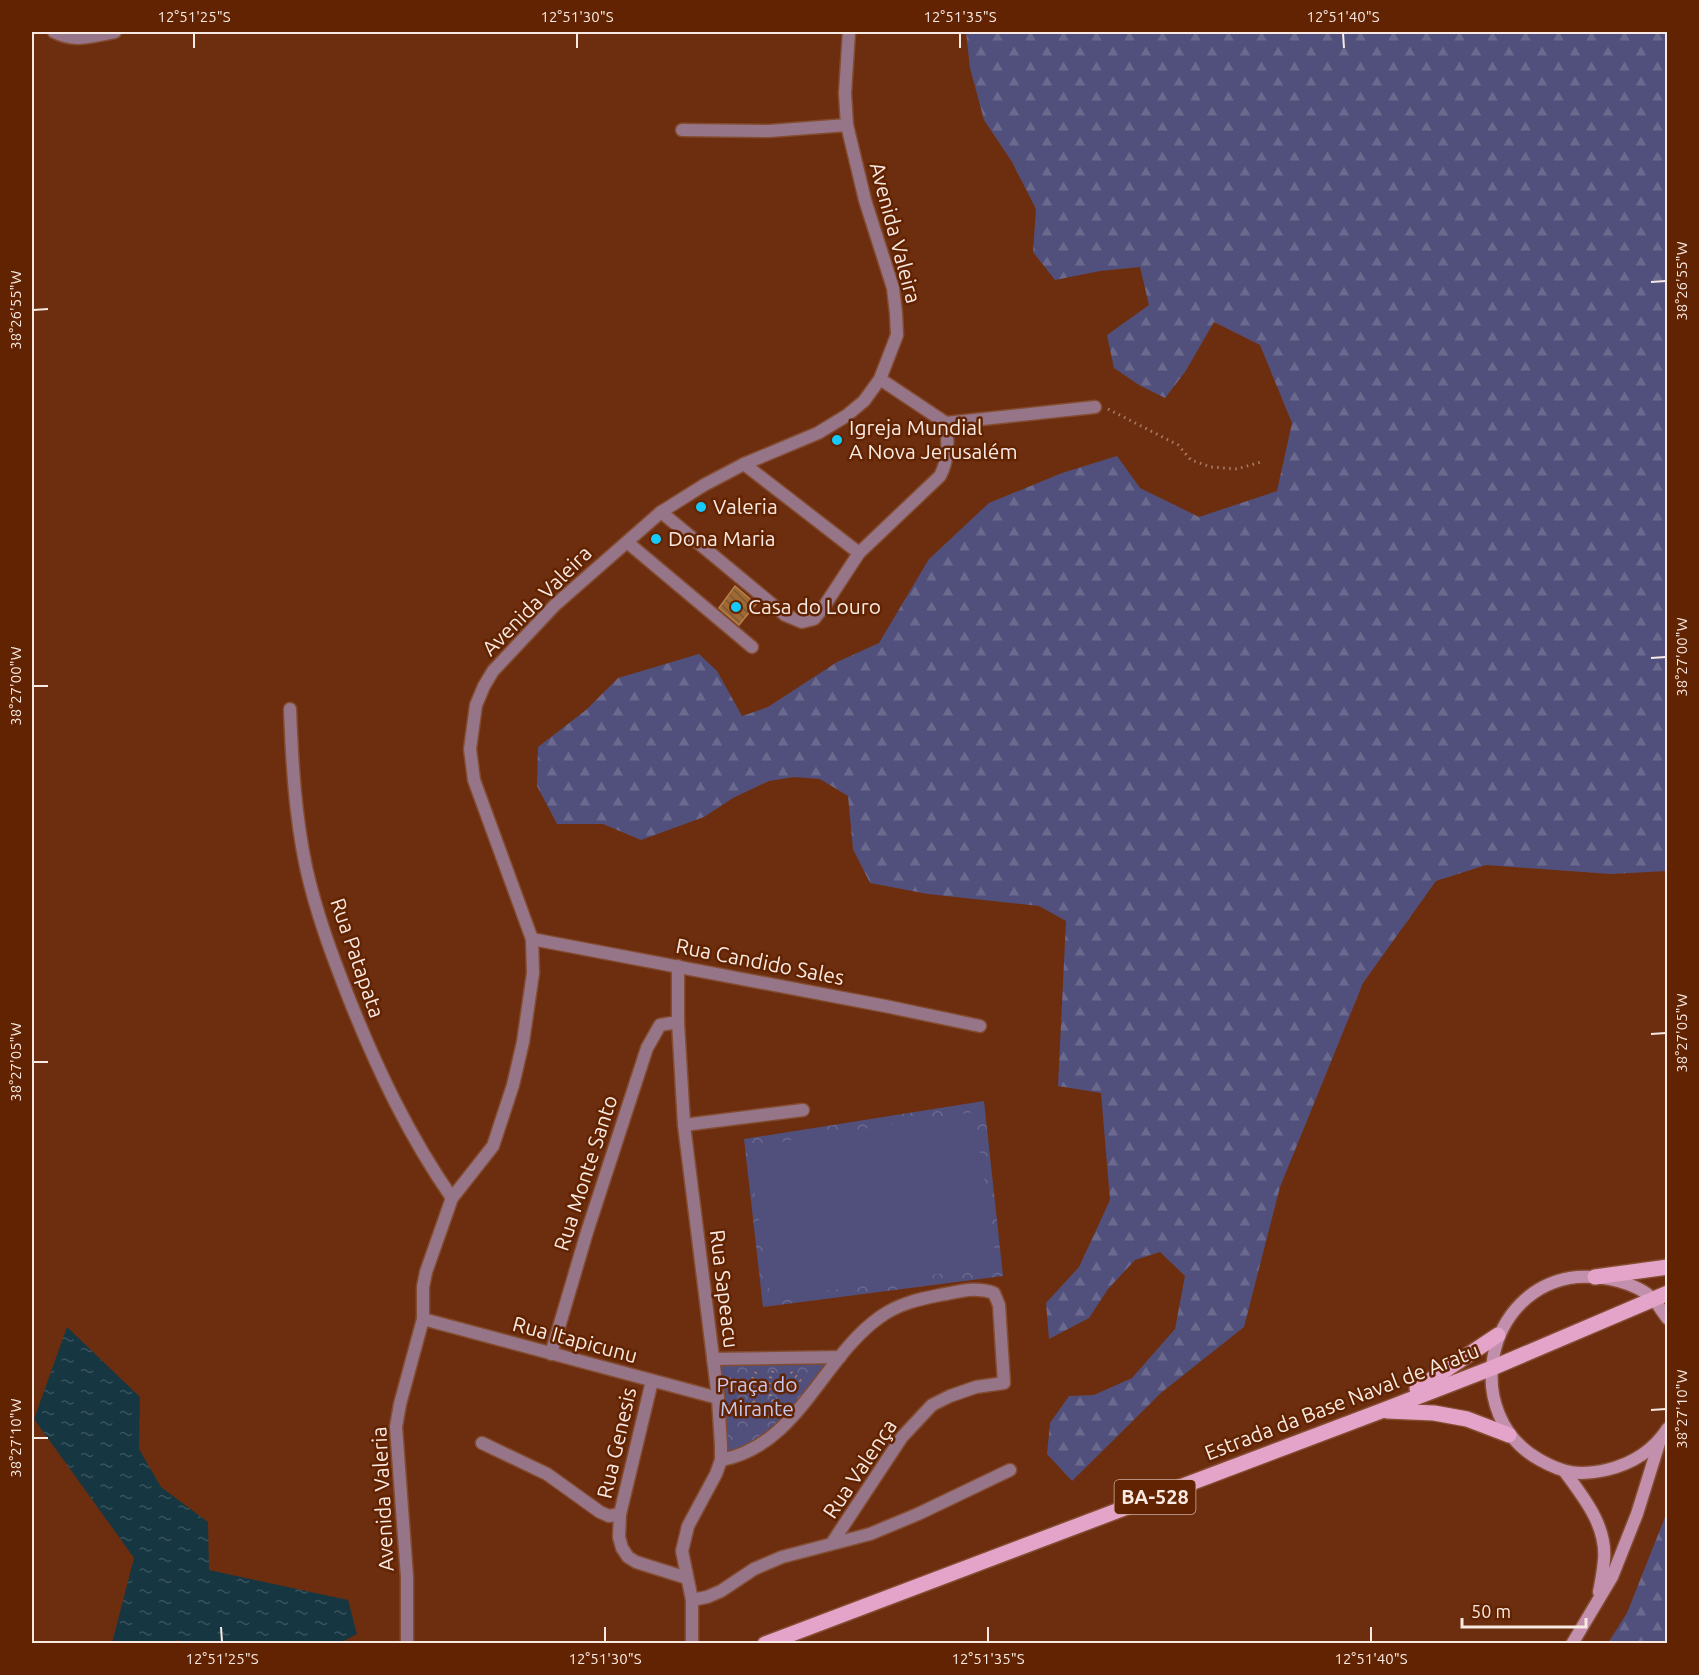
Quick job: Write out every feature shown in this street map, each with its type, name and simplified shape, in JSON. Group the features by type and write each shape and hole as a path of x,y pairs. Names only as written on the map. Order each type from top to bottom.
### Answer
{"main road":[{"path":"1668,1267 1563,1280 1533,1294 1519,1303 1498,1335 1492,1368 1493,1397 1498,1414 1509,1435 1530,1455 1565,1472 1582,1474 1617,1467 1633,1461 1660,1439 1668,1428"},
{"path":"1595,1277 1660,1296 1668,1319"},
{"name":"Estrada da Base Naval de Aratu","path":"765,1644 1492,1368 1660,1296"},
{"path":"1381,1411 1498,1335"},
{"path":"1381,1411 1452,1416 1467,1419 1509,1435"},
{"path":"1572,1644 1612,1577 1647,1487 1660,1439"},
{"path":"1565,1472 1584,1497 1603,1539 1604,1559 1598,1597"}],"street":[{"path":"54,32 67,38 80,39 115,32"},
{"name":"Avenida Valeira","path":"423,1319 423,1287 426,1272 452,1198 493,1146 513,1085 523,1042 534,973 532,939 474,780 470,748 476,705 484,686 512,650 555,605 661,512 704,485 744,464 818,433 846,416 873,391 880,379 897,335 896,313 893,288 865,200 847,125 844,93 849,32"},
{"path":"682,130 768,131 847,125"},
{"path":"880,379 946,423 1095,406"},
{"path":"661,512 785,615 802,622 814,619 824,608 859,552 940,476 945,466 947,452 946,423"},
{"path":"744,464 859,552"},
{"path":"627,542 752,647"},
{"name":"Rua Patapata","path":"290,709 292,767 297,813 306,867 321,922 353,1008 386,1085 428,1162 452,1198"},
{"name":"Rua Candido Sales","path":"532,939 980,1026"},
{"name":"Rua Sapeacu","path":"678,966 678,1022 684,1125 718,1400 721,1460 688,1526 682,1551 692,1600 692,1644"},
{"name":"Rua Monte Santo","path":"551,1354 587,1233 647,1048 660,1025 678,1022"},
{"path":"684,1125 803,1110"},
{"name":"Rua Valença","path":"832,1543 902,1437 932,1405 976,1386 1004,1383 997,1296 988,1291 968,1289 914,1300 897,1307 870,1325 840,1357"},
{"name":"Rua Itapicunu","path":"423,1319 718,1400"},
{"name":"Avenida Valeria","path":"407,1644 407,1577 396,1427 423,1319"},
{"path":"713,1359 840,1357"},
{"path":"721,1460 747,1453 771,1436 790,1419 840,1357"},
{"name":"Rua Genesis","path":"652,1381 620,1514 619,1537 628,1557 645,1566 687,1578"},
{"path":"482,1443 547,1474 600,1512 609,1516 620,1514"},
{"name":"Rua Valença","path":"692,1600 707,1597 754,1569 782,1557 870,1534 1010,1470"}],"path":[{"path":"1095,406 1107,409 1178,445 1191,460 1211,467 1238,469 1261,462"},
{"path":"773,1371 768,1389 770,1398 790,1419"},
{"path":"760,1416 753,1397 752,1383 756,1372 779,1371"},
{"path":"791,1372 806,1374 822,1381"},
{"path":"715,1380 725,1378 752,1383"},
{"path":"718,1400 742,1412 790,1419"}],"green space":[{"path":"966,32 1667,32 1667,871 1611,874 1486,865 1436,881 1363,983 1280,1187 1244,1327 1162,1392 1072,1481 1047,1454 1050,1423 1069,1396 1094,1395 1132,1378 1175,1329 1185,1276 1160,1252 1135,1260 1108,1289 1089,1318 1049,1339 1046,1303 1079,1267 1110,1200 1101,1093 1058,1086 1066,921 1039,906 928,894 870,883 853,849 848,796 820,779 794,777 769,781 733,798 704,817 641,840 603,824 557,824 537,786 538,747 586,710 618,678 699,654 717,671 742,716 768,707 837,662 879,643 929,559 989,503 1062,473 1117,456 1140,488 1199,517 1277,491 1292,423 1260,345 1214,322 1185,372 1165,398 1139,385 1114,368 1107,335 1149,305 1140,267 1100,271 1055,280 1033,252 1036,209 1012,162 984,120 970,68"},
{"path":"984,1101 1003,1276 763,1307 744,1139"},
{"path":"974,1112 997,1265 771,1299 748,1147"},
{"name":"Praça do Mirante","path":"833,1360 789,1417 745,1450 724,1456 716,1362"},
{"path":"1667,1512 1667,1643 1608,1643 1627,1613"}],"water":[{"path":"67,1327 140,1397 139,1449 161,1487 208,1522 209,1570 348,1600 357,1634 338,1644 177,1644 177,1640 169,1643 112,1643 134,1558 34,1419"}],"building":[{"name":"Casa do Louro","path":"735,586 756,604 739,625 719,608"}],"place":[{"name":"Igreja Mundial A Nova Jerusalém","path":"837,440"},
{"name":"Valeria","path":"701,507"},
{"name":"Dona Maria","path":"656,539"},
{"name":"Casa do Louro","path":"736,607"}]}
